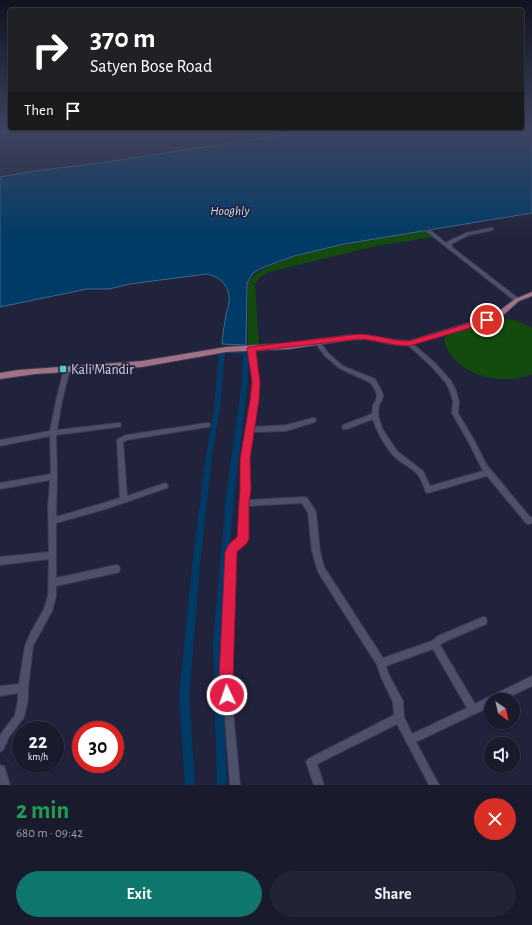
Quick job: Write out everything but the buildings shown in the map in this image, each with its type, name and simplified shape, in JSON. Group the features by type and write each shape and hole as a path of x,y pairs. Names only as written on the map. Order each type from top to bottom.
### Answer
{"main road":[{"path":"0,376 24,372 142,364 215,351 249,349 360,337 374,338 397,343 409,343 491,319 500,314 517,300 532,294"}],"street":[{"path":"451,249 449,243 468,234 491,229"},
{"path":"428,231 517,300"},
{"path":"317,342 327,355 341,368 373,381 380,398 376,405 378,426 398,457 415,467 421,473 428,490 488,473"},
{"path":"409,343 443,374 451,385 456,399 457,406 455,413 472,442 483,466 522,515 529,521 532,520"},
{"path":"234,785 226,680 231,552 233,548 243,539 245,459 256,382 249,349"},
{"path":"0,747 6,734 19,717 23,700 23,688 29,646 48,610 53,583 53,433 67,369"},
{"path":"345,427 376,415"},
{"path":"250,430 286,428 312,420"},
{"path":"0,443 53,433 118,425"},
{"path":"124,500 120,441 126,438 208,425"},
{"path":"0,486 54,476"},
{"path":"52,521 124,500 165,486"},
{"path":"243,503 304,500 312,512 316,551 321,569 382,663 384,674 398,701 399,718 434,785"},
{"path":"0,561 53,555"},
{"path":"53,583 116,569"},
{"path":"382,663 435,644 440,639 483,620"},
{"path":"435,644 473,709"},
{"path":"507,693 532,681"},
{"path":"0,691 23,688"},
{"path":"410,740 484,704"},
{"path":"319,785 311,762 399,718"},
{"path":"0,770 5,785"}],"green space":[{"path":"426,231 433,237 376,246 267,273 258,279 255,285 259,346 248,346 248,283 258,272 277,263 330,248"},
{"path":"509,319 521,322 532,328 532,374 520,378 507,379 480,375 467,370 457,362 449,352 444,340 447,334 452,331 477,324"}],"water":[{"name":"Hooghly","path":"62,168 532,168 532,213 344,244 294,256 264,267 253,273 247,283 246,345 222,344 225,317 229,303 228,292 224,283 216,277 206,274 130,284 109,289 87,289 0,307 0,177"}],"waterway":[{"path":"190,785 184,696 196,566 209,456 217,408 222,351 246,352 245,381 230,497 217,642 222,785"}],"place":[{"name":"Kali Mandir","path":"63,369"}],"route":[{"path":"227,695 226,680 231,552 233,548 243,539 245,459 255,400 255,368 251,349 360,337 369,337 403,344 447,333 487,320"}]}
